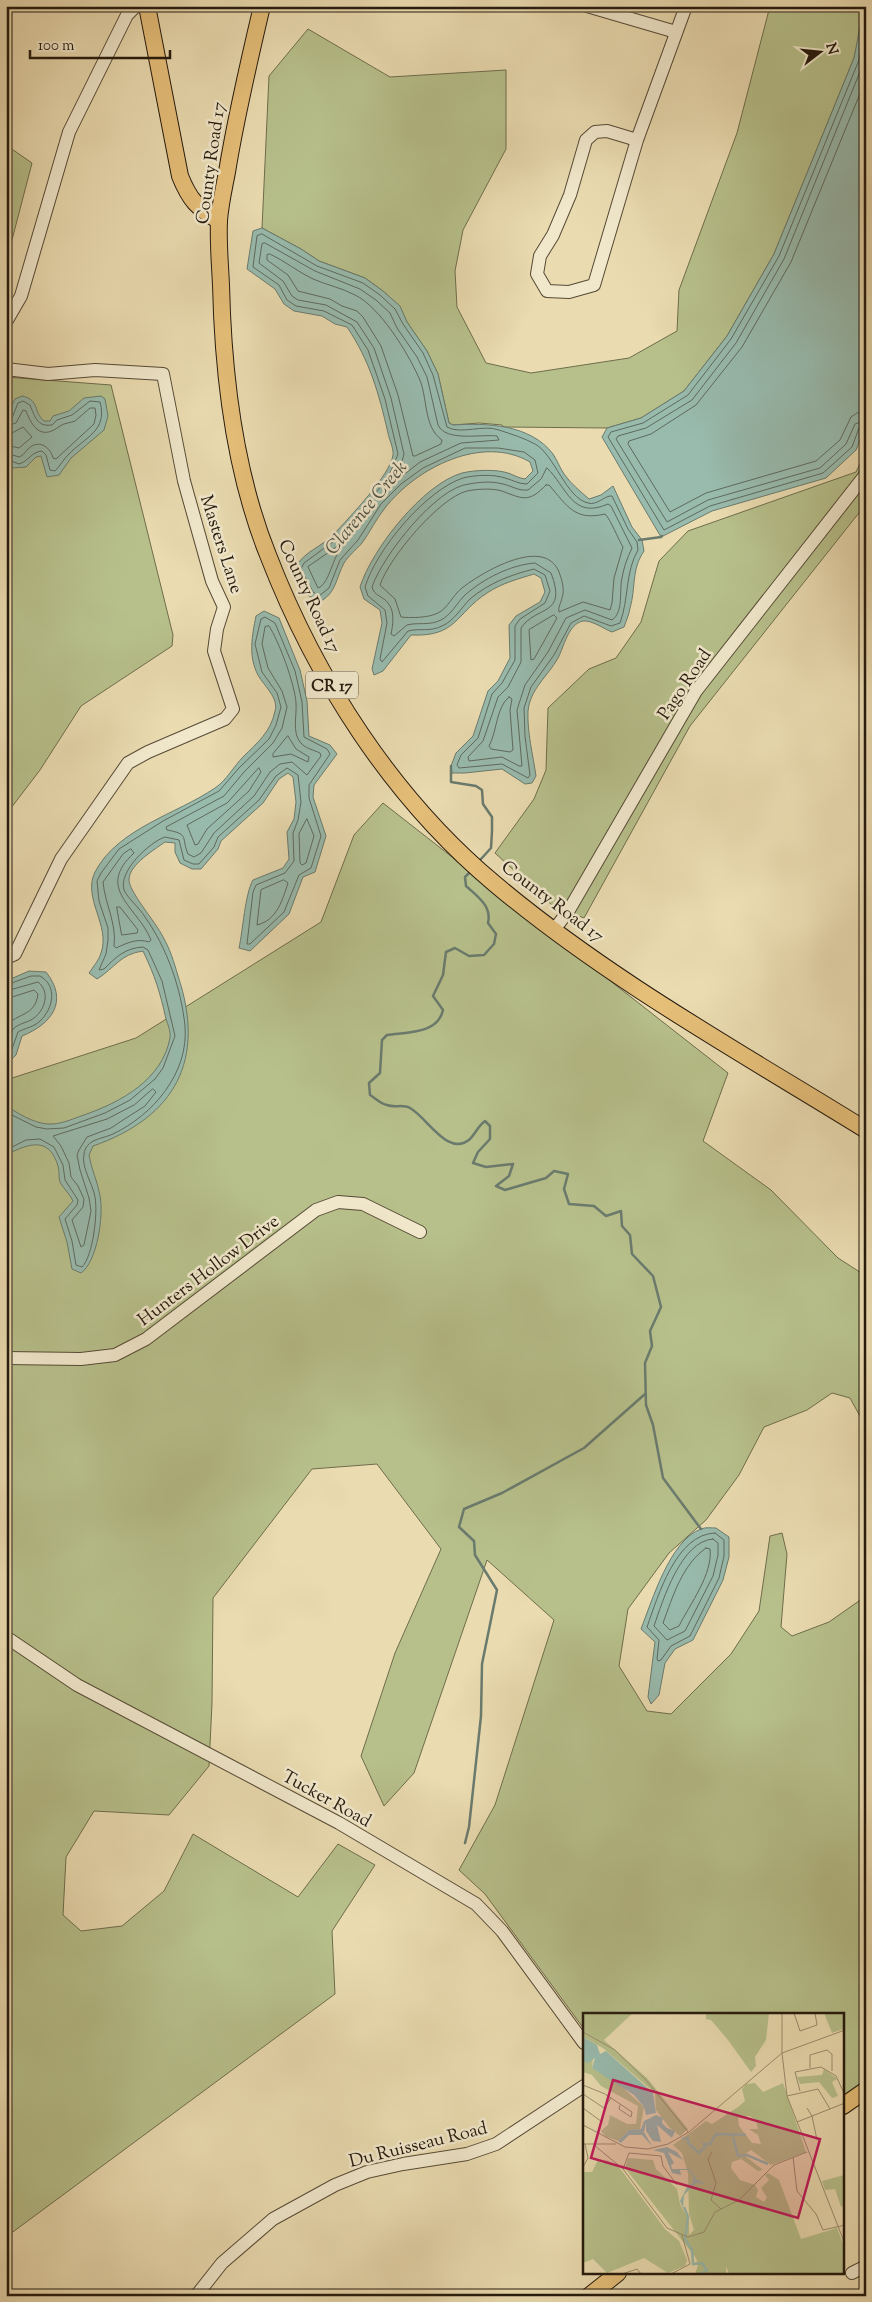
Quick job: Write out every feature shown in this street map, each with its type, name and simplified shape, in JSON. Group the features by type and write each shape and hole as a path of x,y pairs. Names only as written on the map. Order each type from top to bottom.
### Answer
{"main road":[{"path":"147,6 180,176 188,194 197,207 219,221"},
{"name":"County Road 17","path":"262,6 236,113 219,221 221,315 231,412 252,505 267,554 312,653 372,751 409,797 450,842 494,883 554,930 643,991 866,1130"},
{"path":"844,2105 866,2090"},
{"path":"589,2296 617,2274"}],"street":[{"path":"6,322 21,296 69,132 127,15 136,6"},
{"path":"588,6 676,32"},
{"path":"637,140 607,132 595,132 586,140 570,195 553,235 540,256 537,274 546,291 569,292 594,284 637,140 686,6"},
{"name":"Masters Lane","path":"6,369 48,374 95,370 163,374 184,481 212,581 224,607 217,629 214,651 233,709 225,719 148,752 128,763 61,859 15,954 6,958"},
{"name":"Pago Road","path":"554,930 570,910 696,691 866,474"},
{"name":"Hunters Hollow Drive","path":"6,1358 81,1359 115,1355 146,1339 316,1210 338,1202 363,1204 420,1232"},
{"name":"Tucker Road","path":"6,1637 78,1685 339,1823 476,1904 502,1931 583,2042"},
{"name":"Du Ruisseau Road","path":"196,2296 222,2262 273,2218 335,2185 367,2172 467,2154 496,2144 583,2087"},
{"path":"852,2273 866,2266"}],"green space":[{"path":"770,6 866,6 866,11 854,58 774,254 727,336 684,391 641,418 607,428 504,427 502,425 479,423 453,425 449,423 438,374 427,351 407,322 399,306 365,278 319,261 262,228 269,76 308,29 390,77 506,70 506,149 463,230 455,271 457,307 486,363 531,373 629,358 677,331 679,290 737,133"},
{"path":"6,145 32,163 6,263"},
{"path":"6,377 111,385 173,635 172,646 81,706 40,770 11,808 6,820"},
{"path":"866,451 866,504 690,726 584,918 553,906 495,853 534,799 546,770 548,708 589,669 616,658 641,622 659,561 688,531 856,472"},
{"path":"383,803 728,1073 703,1141 771,1190 838,1258 866,1276 866,1427 850,1398 832,1393 807,1410 764,1427 739,1475 706,1520 669,1553 628,1609 619,1666 647,1711 671,1714 731,1654 759,1611 770,1536 782,1533 787,1554 781,1627 792,1636 829,1622 866,1596 866,2080 844,2095 844,2013 583,2013 583,2028 485,1894 459,1870 495,1805 554,1620 487,1560 414,1773 384,1806 361,1756 395,1653 441,1549 377,1464 312,1469 213,1598 209,1766 169,1815 94,1811 66,1857 63,1915 81,1931 122,1926 164,1891 193,1834 298,1897 338,1844 375,1865 332,1931 335,1994 6,2237 6,1080 136,1038 321,922 354,835"}],"water":[{"path":"864,6 866,425 856,450 826,478 712,511 661,537 602,437 607,428 641,418 684,391 727,336 774,254 854,58"},
{"path":"262,228 319,261 365,278 400,306 407,322 427,351 438,374 449,423 453,425 480,424 507,427 532,437 553,454 567,478 589,499 601,495 613,486 632,527 642,540 644,551 637,565 632,601 624,627 612,632 590,622 583,621 574,626 567,636 554,665 532,696 529,703 528,719 536,776 532,783 525,784 502,769 452,773 451,766 456,753 473,736 488,691 498,681 510,658 509,625 516,616 540,602 545,592 541,578 534,574 504,584 476,601 447,628 426,635 411,635 383,671 374,675 372,669 382,623 380,610 364,599 360,587 366,572 387,537 431,490 447,479 473,471 491,470 525,479 533,471 530,462 511,454 491,452 451,459 432,468 398,493 385,508 362,543 344,563 330,594 321,601 309,596 295,568 303,557 334,534 368,496 385,473 393,455 393,450 373,378 362,352 347,327 335,324 322,316 294,311 284,304 275,289 247,269 253,231"},
{"path":"22,396 34,403 38,414 44,421 50,421 53,416 69,411 84,398 101,396 105,399 108,416 104,430 71,458 59,475 47,477 41,456 36,457 26,467 12,468 6,462 6,428 9,411 15,399"},
{"path":"264,611 279,618 300,670 307,701 309,736 330,745 337,754 314,785 313,797 326,836 315,872 303,877 289,914 250,951 239,948 250,886 253,880 283,868 289,859 287,832 294,819 296,802 293,777 288,773 279,779 263,803 221,841 218,849 201,869 192,869 180,863 175,852 175,843 165,842 143,858 130,873 130,884 137,899 159,931 172,956 186,1006 188,1034 185,1059 177,1081 164,1101 145,1119 122,1134 93,1146 89,1155 100,1196 100,1226 91,1259 81,1273 72,1269 67,1242 59,1217 73,1201 60,1182 59,1168 55,1157 45,1147 40,1145 27,1146 12,1152 6,1151 6,1105 37,1122 57,1124 98,1110 125,1096 149,1077 166,1053 170,1031 157,984 143,951 123,958 97,979 89,973 100,956 103,943 92,892 92,882 95,872 105,857 118,844 149,823 219,785 267,731 276,706 273,697 258,675 252,653 252,638 256,616"},
{"path":"29,971 46,972 53,983 56,993 54,1010 42,1025 22,1036 16,1055 6,1062 6,981"},
{"path":"716,1528 729,1537 729,1557 723,1580 693,1640 675,1649 665,1663 659,1695 651,1704 648,1697 655,1642 641,1629 657,1588 671,1558 680,1545 690,1535 701,1529"}],"waterway":[{"name":"Clarence Creek","path":"639,540 662,536"},
{"path":"451,766 451,782 476,786 482,790 483,804 492,817 491,848 481,859"},
{"path":"470,872 465,877 466,886 486,907 489,917 488,923 496,934 494,944 484,955 469,956 455,948 446,952 443,975 433,996 443,1010 440,1018 428,1028 387,1035 382,1040 380,1073 369,1083 370,1095 385,1104 410,1108 438,1134 454,1143 462,1143 470,1139 485,1121 490,1126 490,1139 478,1152 473,1163 486,1167 513,1164 509,1176 496,1186 505,1190 546,1178 554,1171 568,1174 564,1189 569,1204 594,1206 606,1216 621,1211 622,1226 630,1235 632,1254 653,1276 661,1307 650,1331 652,1346 645,1363 646,1405 653,1425 663,1478 701,1529"},
{"path":"465,1843 469,1827 481,1716 482,1664 497,1590 475,1555 474,1541 459,1527 464,1509 502,1493 584,1448 645,1394"}]}
